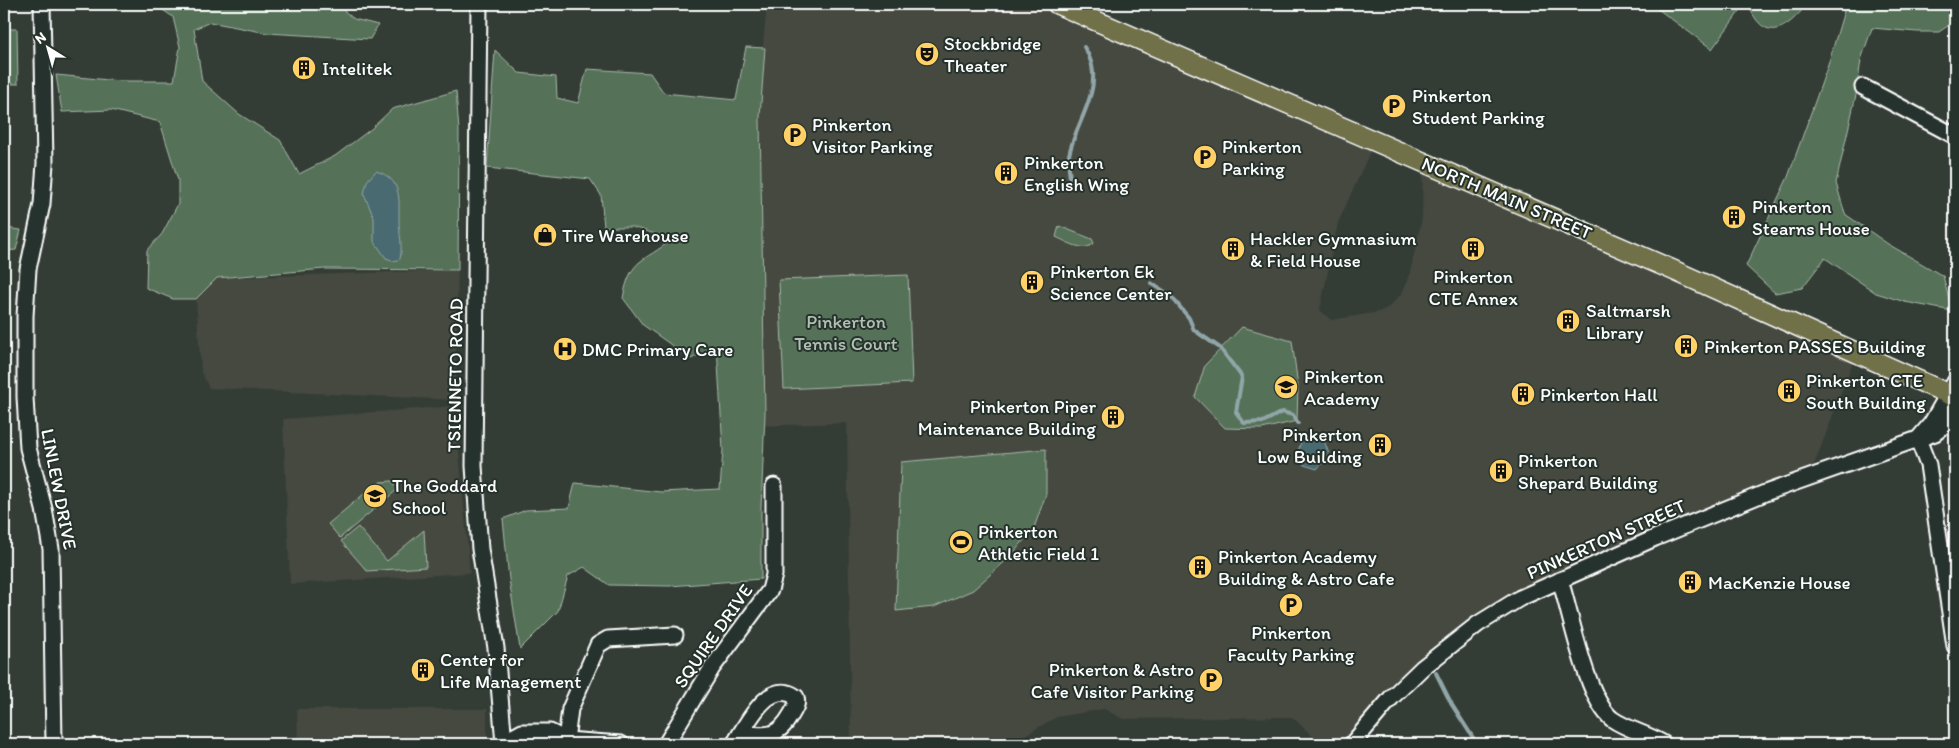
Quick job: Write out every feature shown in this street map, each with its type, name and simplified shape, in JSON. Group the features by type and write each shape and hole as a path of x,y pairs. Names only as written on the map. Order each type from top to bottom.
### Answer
{"main road":[{"name":"NORTH MAIN STREET","path":"1057,4 1953,391"}],"street":[{"name":"LINLEW DRIVE","path":"42,4 45,163 42,204 28,269 24,373 28,448 46,516 52,563 54,744"},
{"name":"TSIENNETO ROAD","path":"479,4 474,466 480,549 497,657 505,744"},
{"path":"1863,87 1955,136"},
{"name":"PINKERTON STREET","path":"1352,744 1391,698 1438,654 1499,611 1560,580 1765,493 1935,433 1945,425 1952,409 1953,391"},
{"path":"1918,439 1928,465 1955,646"},
{"name":"SQUIRE DRIVE","path":"666,744 709,672 770,590 774,575 774,486"},
{"path":"1560,580 1590,683 1603,709 1620,724 1664,744"},
{"path":"562,742 570,709 598,645 608,639 675,635"},
{"path":"505,744 522,732 550,732 562,742 621,744"}],"shaded area":[{"name":"Pinkerton Academy","path":"767,4 1057,4 1375,141 1338,223 1320,310 1331,320 1379,312 1389,307 1402,293 1409,277 1422,218 1423,162 1857,351 1810,476 1478,624 1352,744 1321,744 1292,717 1123,719 1104,709 1057,717 1009,744 851,744 847,423 725,427"},
{"path":"458,270 455,400 209,388 201,372 196,299 217,278"},
{"name":"The Goddard School","path":"455,406 470,573 290,584 283,419"},
{"path":"297,709 487,709 487,744 298,744"}],"green space":[{"path":"154,4 336,4 354,19 378,25 370,39 267,33 210,22 194,29 202,81 239,114 280,140 299,174 335,156 371,129 392,109 456,91 459,131 458,270 325,269 217,278 196,299 173,299 146,288 147,250 162,234 178,204 178,180 160,122 111,110 62,112 56,75 120,81 174,81 180,47 173,17"},
{"path":"1651,4 1745,4 1712,49"},
{"path":"1748,4 1807,4 1791,21 1776,29 1768,29 1761,25 1754,17"},
{"path":"1846,4 1955,4 1955,21 1939,32 1872,28 1861,60 1856,95 1836,183 1845,214 1888,244 1943,276 1952,311 1905,302 1876,293 1825,258 1802,288 1775,293 1746,266 1788,177 1828,65"},
{"path":"4,29 17,29 18,84 4,84"},
{"path":"746,47 765,48 760,117 765,414 761,508 761,579 670,586 609,585 584,567 568,576 558,611 520,649 509,579 503,519 526,510 569,508 575,483 661,492 720,489 723,450 717,346 691,359 643,325 623,298 626,284 635,267 672,239 632,227 604,227 601,195 590,179 487,168 495,50 519,73 556,77 557,98 578,103 587,69 650,73 664,93 736,100"},
{"path":"1059,226 1092,239 1094,243 1085,247 1070,244 1056,237"},
{"path":"4,228 21,230 16,250 4,251"},
{"name":"Pinkerton Tennis Court","path":"908,275 912,383 784,389 779,280"},
{"path":"1242,327 1292,341 1298,386 1297,421 1262,429 1225,428 1195,397 1205,365"},
{"name":"Pinkerton Athletic Field 1","path":"1046,449 1046,494 1034,528 1011,556 973,590 934,607 896,611 901,462"},
{"path":"392,481 398,489 340,538 328,524 371,488 380,488 380,482"},
{"path":"358,527 387,561 424,530 426,567 367,571 341,541"}],"water":[{"path":"376,171 391,179 395,184 399,197 401,249 400,259 394,261 386,258 374,241 374,218 364,194 367,181"},
{"path":"1314,434 1324,440 1329,454 1317,469 1304,465 1298,451 1302,439"}],"waterway":[{"path":"1070,178 1069,155 1092,88 1091,61 1084,47"},
{"path":"1151,283 1170,295 1189,318 1194,330 1220,348 1242,377 1236,412 1244,423 1263,422 1282,412 1293,415 1298,423"},
{"path":"1436,673 1452,705 1477,744"}],"place":[{"name":"Stockbridge Theater","path":"927,54"},
{"name":"Intelitek","path":"304,68"},
{"name":"Pinkerton Student Parking","path":"1394,106"},
{"name":"Pinkerton Visitor Parking","path":"795,135"},
{"name":"Pinkerton Parking","path":"1205,157"},
{"name":"Pinkerton English Wing","path":"1006,173"},
{"name":"Pinkerton Stearns House","path":"1734,217"},
{"name":"Tire Warehouse","path":"545,235"},
{"name":"Hackler Gymnasium & Field House","path":"1233,249"},
{"name":"Pinkerton CTE Annex","path":"1473,249"},
{"name":"Pinkerton Ek Science Center","path":"1032,282"},
{"name":"Saltmarsh Library","path":"1568,321"},
{"name":"Pinkerton PASSES Building","path":"1686,346"},
{"name":"DMC Primary Care","path":"565,349"},
{"name":"Pinkerton Academy","path":"1286,387"},
{"name":"Pinkerton CTE South Building","path":"1789,391"},
{"name":"Pinkerton Hall","path":"1523,394"},
{"name":"Pinkerton Piper Maintenance Building","path":"1113,417"},
{"name":"Pinkerton Low Building","path":"1380,445"},
{"name":"Pinkerton Shepard Building","path":"1501,471"},
{"name":"The Goddard School","path":"375,496"},
{"name":"Pinkerton Athletic Field 1","path":"961,542"},
{"name":"Pinkerton Academy Building & Astro Cafe","path":"1200,567"},
{"name":"MacKenzie House","path":"1690,582"},
{"name":"Pinkerton Faculty Parking","path":"1291,605"},
{"name":"Center for Life Management","path":"423,670"},
{"name":"Pinkerton & Astro Cafe Visitor Parking","path":"1211,680"}]}
